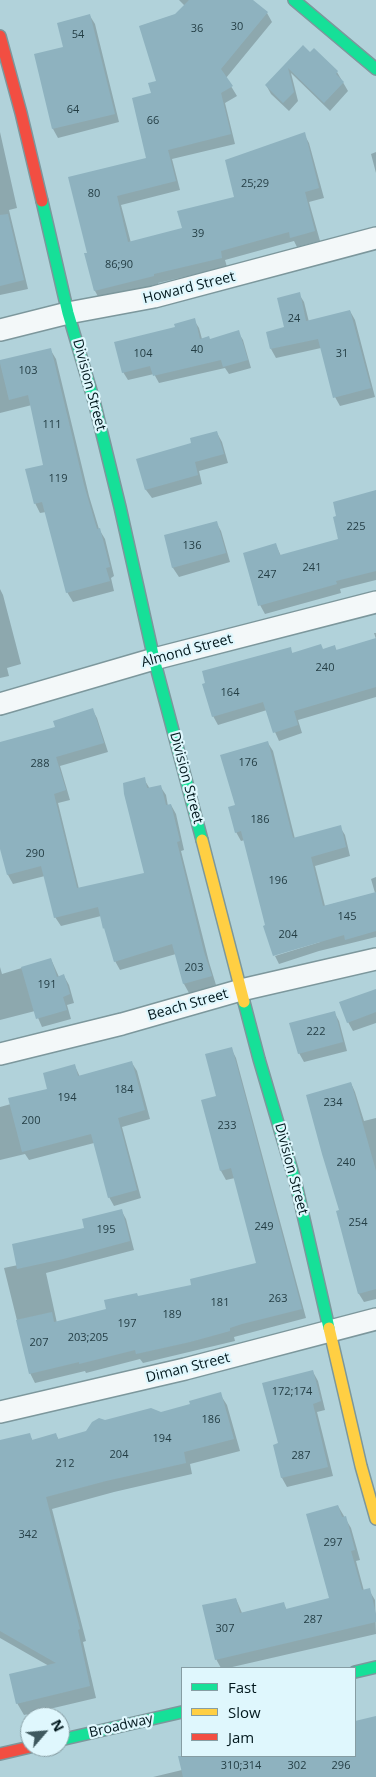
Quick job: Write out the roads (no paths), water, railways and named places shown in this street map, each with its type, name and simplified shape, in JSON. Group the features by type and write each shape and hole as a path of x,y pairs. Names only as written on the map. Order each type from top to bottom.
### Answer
{"street":[{"path":"294,0 376,69"},
{"name":"Division Street","path":"0,36 21,112 68,313 94,401 154,659 259,1059 296,1184 361,1466 376,1519"},
{"name":"Howard Street","path":"0,330 68,313 154,297 376,238"},
{"name":"Almond Street","path":"0,704 154,659 376,602"},
{"name":"Beach Street","path":"0,1054 122,1024 241,990 376,959"},
{"name":"Diman Street","path":"0,1412 185,1369 376,1319"},
{"path":"356,1672 376,1667"},
{"name":"Broadway","path":"70,1738 181,1712"},
{"path":"0,1754 20,1749"}]}
